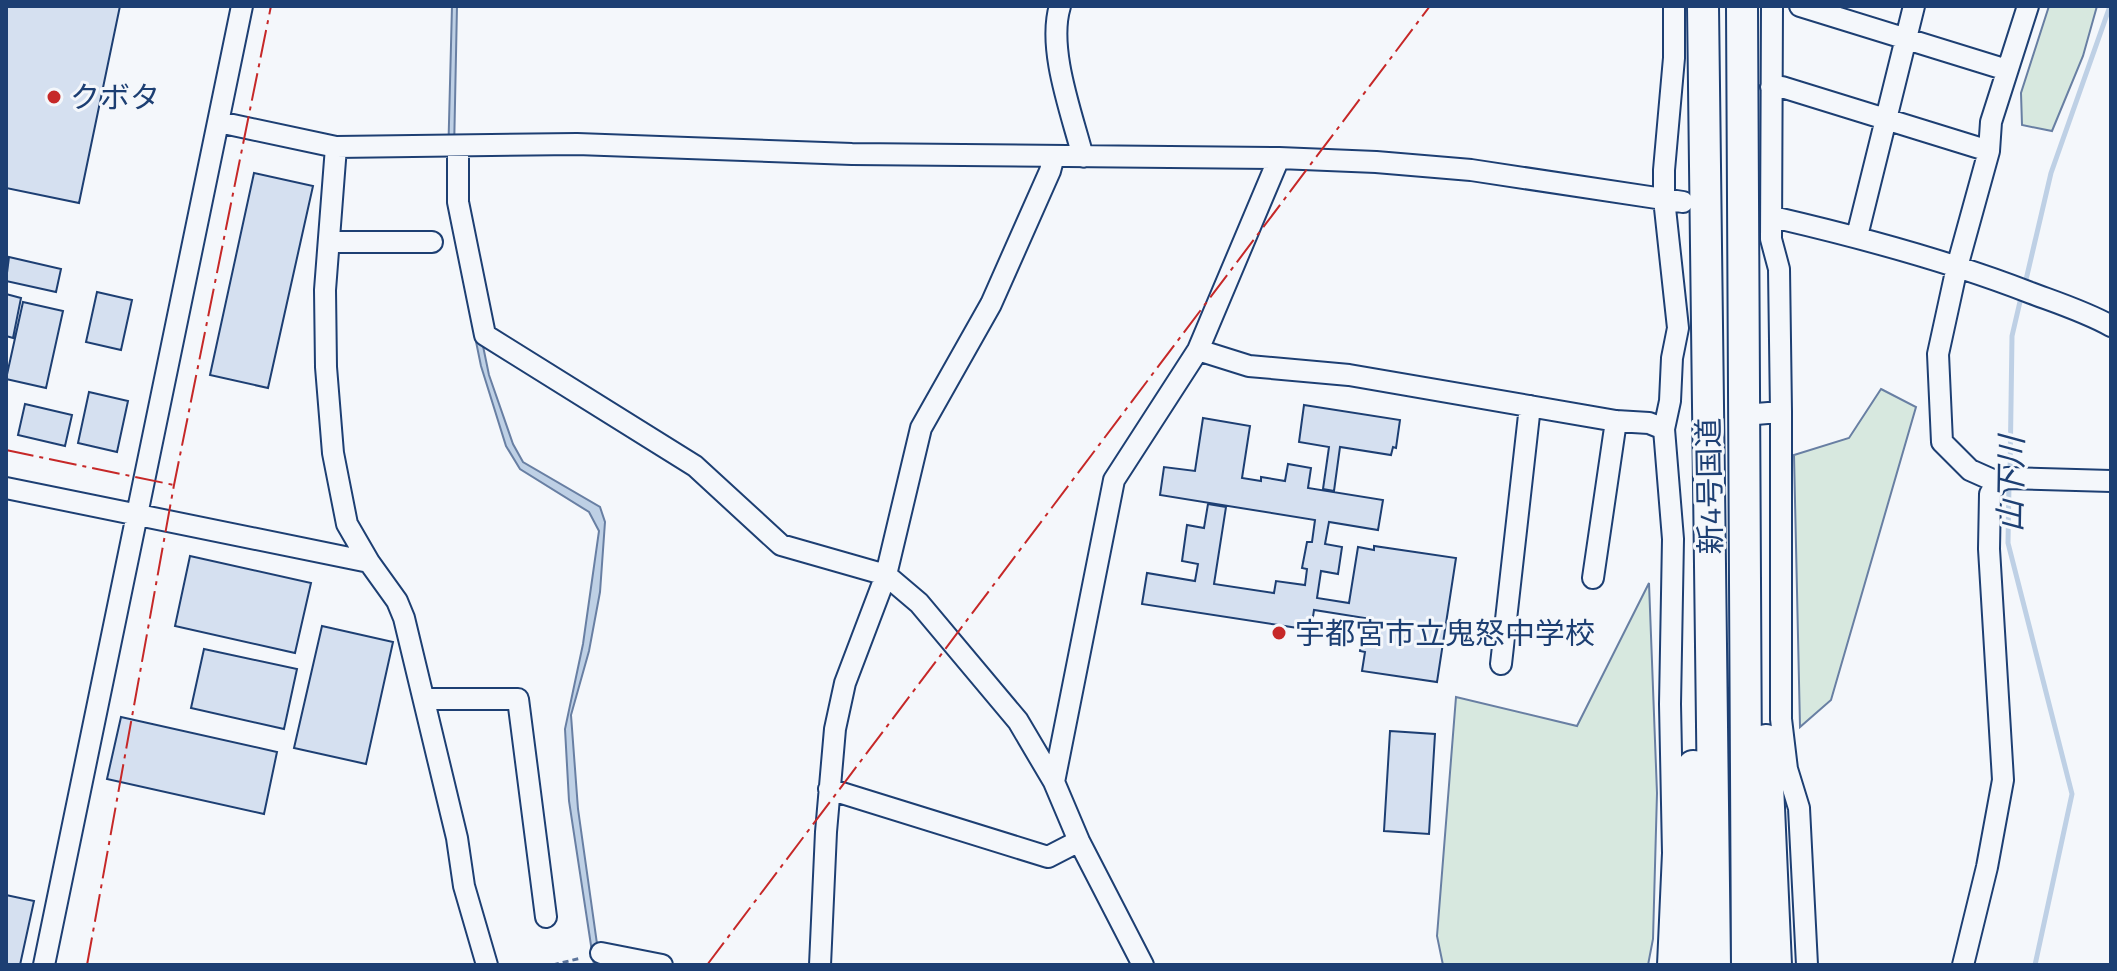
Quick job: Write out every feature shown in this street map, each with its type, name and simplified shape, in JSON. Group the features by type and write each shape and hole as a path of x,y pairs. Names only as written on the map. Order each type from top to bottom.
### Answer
{"highway":[{"name":"新4号国道","path":"1703,6 1715,965"},
{"name":"新4号国道","path":"1742,6 1747,965"},
{"path":"1744,415 1755,475 1776,965"},
{"path":"1687,965 1697,617 1709,521"}],"street":[{"path":"44,965 242,6"},
{"path":"1060,6 1057,32 1059,59 1083,157"},
{"path":"1668,965 1673,853 1670,704 1673,539 1664,429 1678,328 1673,201 1664,170 1674,58 1674,6"},
{"path":"1772,6 1771,239 1779,269 1781,719 1787,769 1799,808 1807,965"},
{"path":"1800,6 2007,70"},
{"path":"1857,236 1914,6"},
{"path":"1997,482 1970,470 1942,442 1938,354 1957,267 1989,151 1991,122 2028,6"},
{"path":"1771,87 1782,87 1989,151"},
{"path":"219,122 336,147 458,148 577,144 852,154 1279,158 1471,170 1673,201"},
{"path":"336,147 325,290 326,367 333,453 347,524 397,601 404,618 457,838 464,886 487,965"},
{"path":"458,148 458,202 485,335 695,466 781,545 886,575 936,623 1018,721 1054,782 1079,841 1143,965"},
{"path":"820,965 829,789 835,729 845,683 886,575 921,428 991,304 1054,156"},
{"path":"1054,782 1114,480 1198,350 1279,158"},
{"path":"1777,218 1857,236 2002,281 2104,322"},
{"path":"329,242 432,242"},
{"path":"1198,350 1249,366 1349,375 1616,421 1649,423 1664,429"},
{"path":"1501,664 1530,406"},
{"path":"1744,415 1781,412"},
{"path":"1593,578 1616,421"},
{"path":"1963,965 1987,867 2003,780 1989,549 1990,494 1997,482 2007,478 2111,481"},
{"path":"6,488 369,562"},
{"path":"424,699 518,699 546,917"},
{"path":"829,789 1048,857 1079,841"},
{"path":"601,953 662,965"}],"path":[{"path":"553,965 601,953"}],"shaded area":[{"path":"2049,6 2097,6 2083,56 2052,131 2022,125 2021,93"},
{"path":"1881,389 1916,407 1831,700 1800,727 1794,455 1849,438"},
{"path":"1649,583 1657,793 1653,939 1648,965 1443,965 1437,936 1456,697 1577,726"}],"water":[{"path":"452,6 457,6 453,201 489,375 513,444 523,462 600,507 605,522 600,592 589,651 571,715 578,809 600,965 594,965 569,801 565,729 583,644 599,531 589,512 520,469 506,446 481,366 447,200"}],"building":[{"name":"クボタ","path":"6,6 120,6 79,203 6,188"},
{"path":"254,173 313,186 268,388 210,375"},
{"path":"9,257 61,269 56,292 6,281"},
{"path":"97,292 132,300 121,350 86,342"},
{"path":"6,294 21,298 13,338 6,336"},
{"path":"23,302 63,311 46,388 6,379"},
{"path":"89,392 128,401 117,452 78,443"},
{"path":"25,404 72,415 65,446 18,435"},
{"path":"1304,405 1400,420 1396,448 1393,447 1391,455 1340,447 1334,491 1323,489 1329,447 1299,442"},
{"path":"1203,418 1250,426 1242,478 1285,481 1288,464 1311,468 1308,488 1383,500 1378,530 1329,522 1325,544 1342,547 1338,574 1321,571 1317,598 1349,603 1358,547 1374,550 1374,546 1456,558 1437,682 1362,671 1365,652 1360,651 1365,618 1314,610 1311,630 1142,604 1147,573 1195,581 1198,564 1182,561 1187,525 1204,528 1208,504 1226,507 1214,584 1274,593 1276,581 1305,585 1307,569 1302,568 1307,542 1312,542 1315,520 1160,495 1164,467 1195,471"},
{"path":"190,556 311,583 295,653 175,626"},
{"path":"322,626 393,642 366,764 294,748"},
{"path":"204,649 297,669 284,729 191,708"},
{"path":"121,717 277,752 264,814 107,779"},
{"path":"1390,731 1435,734 1429,834 1384,831"},
{"path":"6,895 34,901 20,965 6,965"}],"waterway":[{"name":"山下川","path":"2025,284 2051,173 2110,6"},
{"name":"山下川","path":"2010,474 2012,336 2022,293"},
{"name":"山下川","path":"2009,484 2008,543 2072,794 2035,965"}],"power":[{"path":"87,965 174,485 271,6"},
{"path":"707,965 1430,6"},
{"path":"6,450 174,485"}],"place":[{"name":"クボタ","path":"54,97"},
{"name":"宇都宮市立鬼怒中学校","path":"1279,633"}]}
